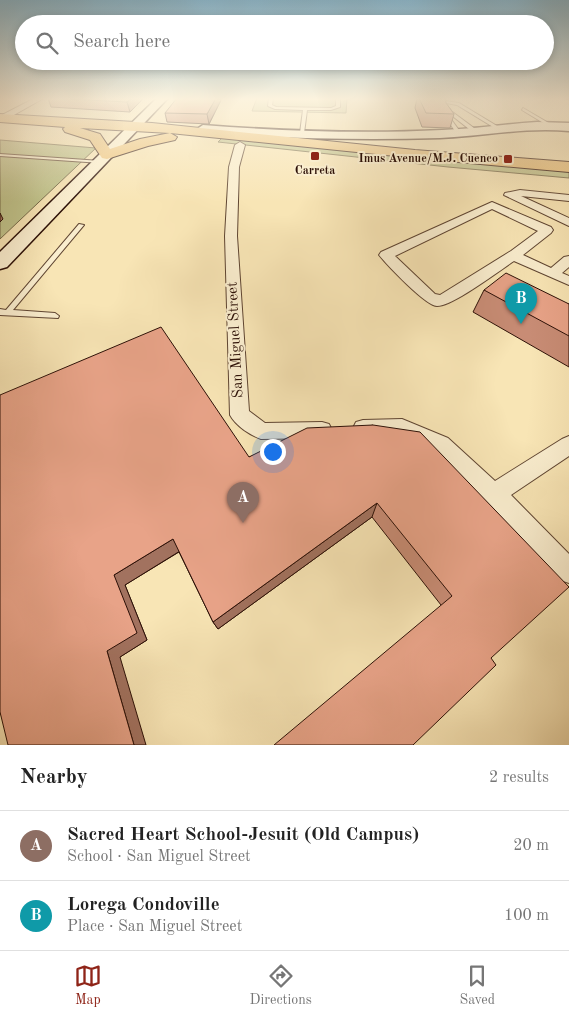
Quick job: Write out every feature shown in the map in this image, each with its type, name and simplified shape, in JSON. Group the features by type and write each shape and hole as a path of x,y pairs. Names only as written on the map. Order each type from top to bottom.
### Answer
{"main road":[{"path":"85,133 95,137 104,158"},
{"path":"0,263 129,133"},
{"path":"150,133 170,137 240,145 569,178"},
{"path":"226,133 415,154 569,167"},
{"path":"291,133 415,135 463,133"},
{"path":"104,158 145,142 170,137"}],"street":[{"name":"San Miguel Street","path":"240,145 234,166 231,236 240,415 261,431 282,432 402,427 441,444 494,494 569,571"},
{"path":"569,198 509,194 569,222"},
{"path":"492,205 546,230 513,256 445,299 438,301 430,297 386,255 492,205"},
{"path":"513,256 569,280"},
{"path":"553,273 569,260"},
{"path":"494,494 569,445"}],"lane":[{"path":"0,155 104,158"},
{"path":"4,312 81,225"},
{"path":"4,312 55,316"}],"green space":[{"path":"216,133 569,166 569,178 218,142 221,139"},
{"path":"0,140 96,148 0,239"}],"building":[{"path":"506,273 569,304 569,336 484,290"},
{"path":"161,327 249,457 307,428 373,425 420,432 569,587 491,658 496,665 413,745 274,745 452,596 377,503 213,622 173,539 114,575 137,633 107,651 134,745 8,745 0,712 0,395"}],"place":[{"name":"Carreta","path":"315,156"},
{"name":"Imus Avenue/M.J. Cuenco","path":"508,159"},
{"name":"Lorega Condoville","path":"521,324"},
{"name":"Sacred Heart School-Jesuit (Old Campus)","path":"243,523"}]}
